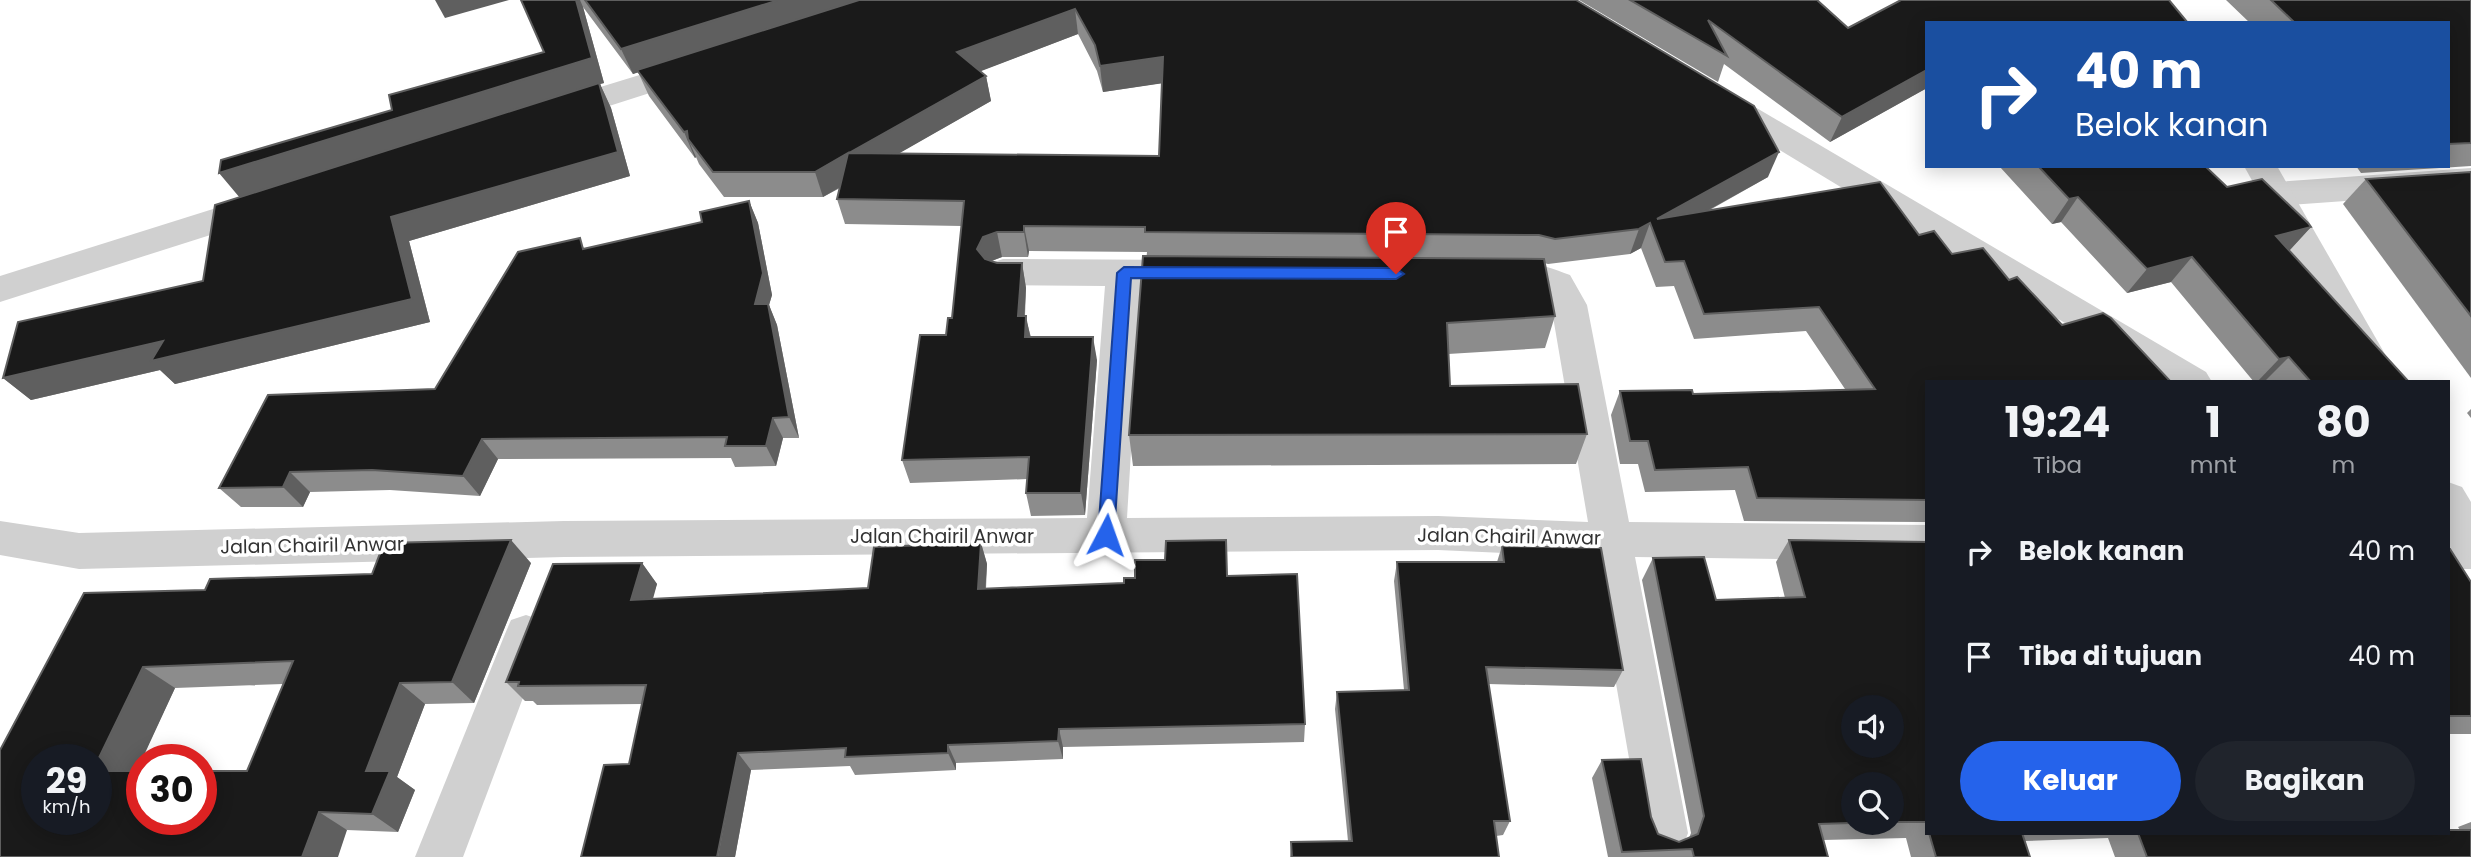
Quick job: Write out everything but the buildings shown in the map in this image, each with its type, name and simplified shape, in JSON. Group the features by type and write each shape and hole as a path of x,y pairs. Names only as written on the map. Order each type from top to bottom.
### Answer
{"street":[{"path":"526,122 724,59"},
{"path":"1691,83 2190,380"},
{"path":"2381,380 2268,180 2471,180"},
{"path":"0,289 289,197"},
{"path":"1003,272 1220,273"},
{"path":"1106,535 1124,273"},
{"path":"1465,274 1533,275 1557,284 1569,305 1665,833"},
{"path":"2450,502 2471,539"},
{"name":"Jalan Chairil Anwar","path":"0,538 79,551 550,573 1106,535 1438,533 1548,539 1925,543"},
{"path":"2450,535 2471,549"},
{"path":"2450,551 2471,549"},
{"path":"439,857 550,573"}],"route":[{"path":"1106,535 1124,273 1396,274"}]}
